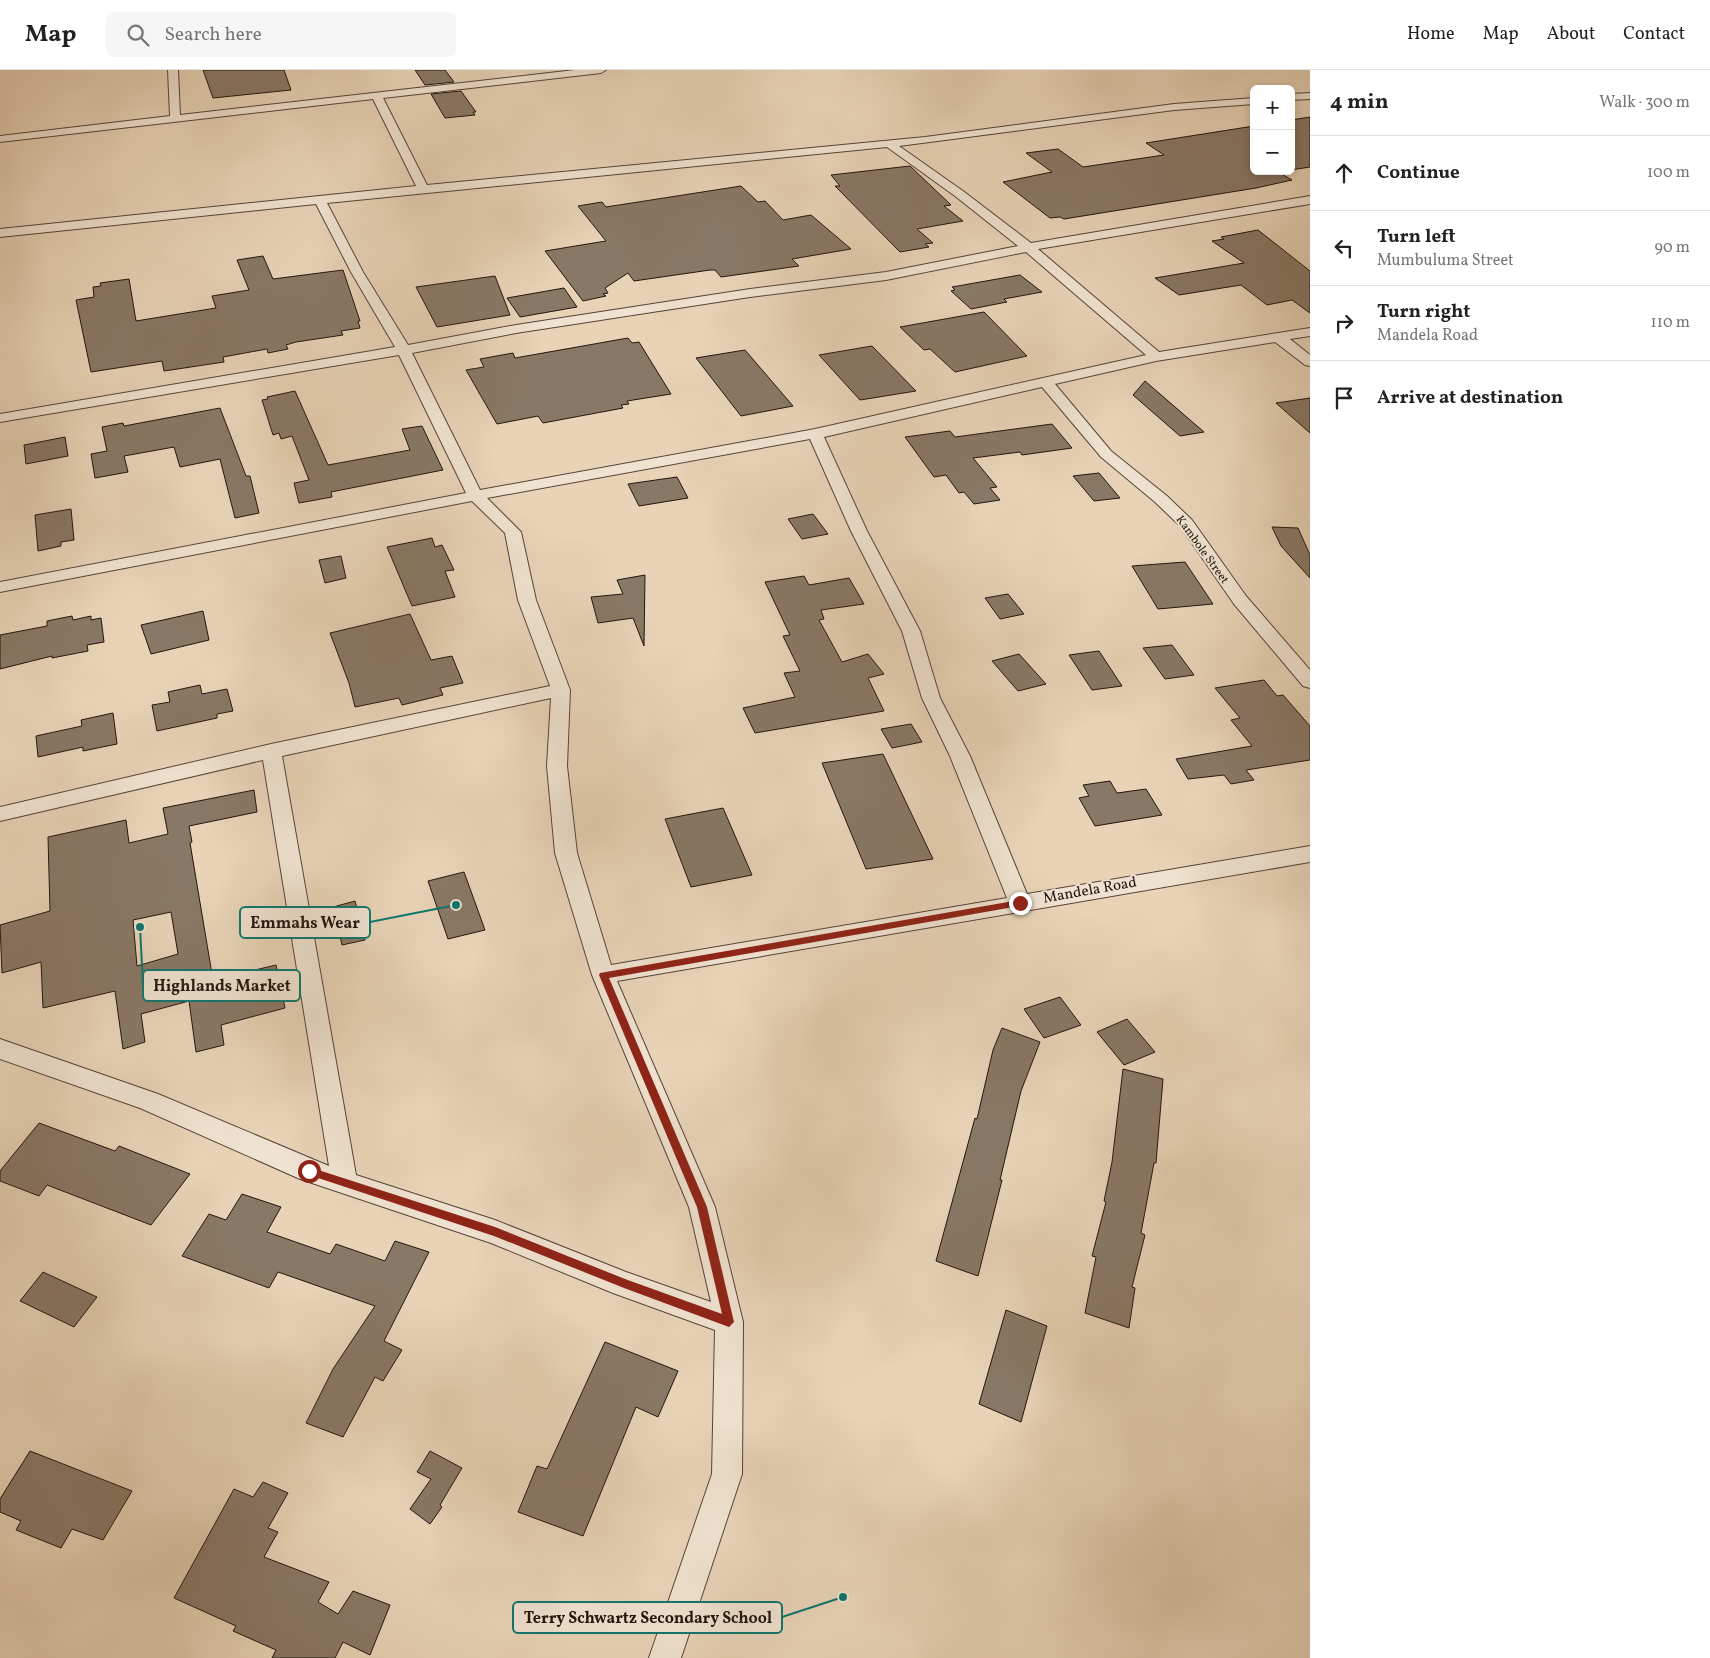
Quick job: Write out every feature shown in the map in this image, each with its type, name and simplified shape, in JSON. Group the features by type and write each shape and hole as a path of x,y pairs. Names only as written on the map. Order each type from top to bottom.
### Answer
{"street":[{"path":"172,70 175,119"},
{"path":"0,139 601,70"},
{"path":"377,96 423,189"},
{"path":"1295,98 1310,96"},
{"path":"0,233 423,189 889,144 1165,108 1250,101"},
{"path":"889,144 962,194 1030,247 1156,357"},
{"path":"320,200 357,272 404,350 475,495 512,532 527,600 561,690 558,766 566,854 603,975 702,1207 729,1322 727,1474 665,1658"},
{"path":"0,418 404,350 516,329 750,293 886,276 1030,247 1310,200"},
{"path":"0,587 475,495 815,434 1156,357 1310,332"},
{"path":"1278,337 1310,362"},
{"name":"Kambole Street","path":"1045,382 1106,454 1161,499 1186,524 1240,600 1310,682"},
{"path":"815,434 858,531 912,631 932,698 960,756 1020,903"},
{"path":"0,814 271,751 561,690"},
{"path":"271,751 344,1182"},
{"name":"Mandela Road","path":"603,975 1310,854"},
{"path":"0,1049 149,1101 309,1171 495,1232 624,1284 729,1322"}],"building":[{"path":"203,70 284,70 291,90 213,98"},
{"path":"415,70 445,70 454,82 425,85"},
{"path":"461,91 476,112 473,112 475,115 445,118 431,94"},
{"path":"1310,117 1310,167 1295,169 1295,130 1295,119"},
{"path":"1250,127 1250,175 1283,175 1292,180 1256,188 1064,219 1060,217 1050,218 1003,182 1052,172 1026,153 1058,149 1083,167 1164,155 1146,143"},
{"path":"910,166 951,205 944,206 963,221 917,229 933,243 925,244 929,247 900,252 835,186 840,186 831,175"},
{"path":"741,186 758,202 765,201 783,220 811,215 851,249 792,259 799,266 721,277 715,270 710,270 634,281 628,273 605,288 608,293 603,294 606,296 583,301 545,251 606,241 578,206 602,202 606,207"},
{"path":"1258,230 1310,271 1310,313 1292,300 1267,305 1241,285 1179,295 1155,278 1244,263 1212,241 1224,239 1221,237"},
{"path":"263,256 273,279 343,270 360,321 358,321 360,328 341,331 343,335 296,342 286,345 288,349 268,353 267,349 223,357 224,362 164,371 162,361 91,372 76,300 94,297 93,287 101,286 100,283 129,279 136,321 216,308 212,296 249,290 237,260"},
{"path":"1020,275 1042,292 1004,299 1007,302 971,309 951,291 955,290 952,287"},
{"path":"495,276 510,315 437,327 416,287"},
{"path":"564,288 577,307 520,317 507,298"},
{"path":"984,312 1027,356 955,372 930,349 924,350 900,327"},
{"path":"628,338 632,343 639,342 671,394 627,401 629,404 621,405 623,408 543,423 538,416 497,424 466,370 484,367 480,359 513,353 515,358"},
{"path":"872,346 916,391 860,400 819,355"},
{"path":"745,350 793,406 741,416 696,358"},
{"path":"1145,381 1204,432 1180,436 1133,395"},
{"path":"295,391 328,465 410,450 402,429 422,426 443,470 331,492 332,497 299,503 294,483 309,480 292,436 281,439 279,433 273,435 262,400 268,399 267,397"},
{"path":"1310,398 1310,433 1276,403"},
{"path":"220,408 246,476 250,476 259,513 235,518 220,459 180,467 174,447 124,456 128,472 95,478 91,454 107,451 102,427 123,423 124,426"},
{"path":"1052,424 1072,448 1022,455 1020,452 973,458 997,487 990,488 1000,500 974,504 964,492 959,493 946,475 934,477 905,437 950,431 955,437"},
{"path":"65,437 68,456 26,464 24,445"},
{"path":"1099,473 1120,498 1094,501 1073,476"},
{"path":"677,477 688,498 639,506 628,484"},
{"path":"71,509 74,540 61,542 61,546 38,551 35,515"},
{"path":"813,514 828,534 802,539 788,519"},
{"path":"1272,527 1298,528 1310,555 1310,578 1281,546"},
{"path":"432,538 435,547 442,545 454,570 445,571 455,597 412,606 387,547"},
{"path":"341,556 346,578 325,583 319,560"},
{"path":"1185,562 1213,604 1158,609 1132,566"},
{"path":"645,575 644,646 633,618 598,623 591,597 623,594 617,580"},
{"path":"804,576 809,585 849,578 864,604 821,610 824,619 819,620 842,662 868,654 884,674 868,678 884,711 755,733 743,708 795,697 784,673 800,671 783,636 790,635 765,582"},
{"path":"1008,594 1024,614 1000,619 985,598"},
{"path":"203,611 209,640 151,654 141,625"},
{"path":"410,614 431,660 452,656 463,683 440,688 443,695 402,705 399,698 355,707 349,683 330,633"},
{"path":"72,616 73,620 91,616 91,620 101,618 104,642 87,645 88,651 52,658 52,656 0,669 0,635 47,626 47,621"},
{"path":"1172,645 1194,675 1165,679 1143,648"},
{"path":"1099,651 1122,686 1092,690 1069,655"},
{"path":"1019,654 1046,684 1018,691 992,661"},
{"path":"1264,680 1277,696 1283,695 1310,726 1310,760 1246,770 1254,780 1231,784 1224,775 1188,779 1176,759 1252,746 1231,720 1240,718 1215,688"},
{"path":"200,685 202,694 227,689 233,711 217,714 217,718 157,731 152,705 170,702 168,692"},
{"path":"113,713 117,744 83,751 83,747 38,757 36,736 82,726 81,720"},
{"path":"911,724 922,742 892,748 881,729"},
{"path":"883,754 933,859 866,869 822,763"},
{"path":"1110,781 1117,793 1146,789 1162,815 1095,826 1079,798 1089,796 1083,785"},
{"path":"254,790 257,812 189,826 192,842 190,843 213,980 276,965 285,1008 221,1025 224,1045 196,1052 189,1001 141,1014 145,1042 123,1049 115,991 43,1008 41,962 2,973 0,925 50,911 48,837 126,820 129,843 168,834 163,808","holes":["171,912 178,954 137,966 133,920"]},
{"path":"723,808 752,875 691,887 665,819"},
{"path":"464,872 485,930 448,939 428,881"},
{"path":"355,901 365,940 342,945 333,907"},
{"path":"1060,997 1081,1025 1044,1038 1024,1009"},
{"path":"1127,1019 1155,1052 1124,1065 1097,1032"},
{"path":"1002,1028 1040,1042 1021,1091 1000,1180 1002,1180 978,1276 936,1261 975,1118 977,1119 993,1050"},
{"path":"1123,1069 1163,1079 1156,1163 1154,1163 1141,1233 1145,1235 1132,1287 1135,1288 1129,1328 1085,1313 1096,1257 1092,1256 1106,1202 1104,1201 1112,1162"},
{"path":"39,1123 115,1151 119,1146 190,1174 151,1225 47,1185 39,1196 0,1181 0,1171"},
{"path":"242,1194 281,1207 267,1232 330,1254 336,1244 385,1261 395,1241 429,1252 384,1341 402,1350 383,1381 375,1377 343,1437 306,1423 333,1369 375,1306 278,1272 269,1288 182,1256 209,1214 226,1220"},
{"path":"43,1272 97,1297 74,1327 20,1301"},
{"path":"1006,1310 1047,1326 1021,1422 979,1404"},
{"path":"605,1342 678,1371 658,1417 636,1407 583,1536 518,1512 537,1466 547,1469"},
{"path":"30,1451 132,1491 103,1540 72,1529 61,1548 16,1530 21,1521 0,1512 0,1499"},
{"path":"430,1451 462,1468 440,1505 442,1507 430,1524 410,1509 431,1479 417,1472"},
{"path":"263,1482 288,1493 268,1528 278,1532 264,1557 329,1582 318,1602 338,1614 353,1591 390,1605 370,1655 343,1642 335,1658 272,1658 276,1650 233,1631 236,1626 174,1598 234,1489 253,1497"}],"place":[{"name":"Emmahs Wear","path":"456,905"},
{"name":"Highlands Market","path":"140,927"},
{"name":"Terry Schwartz Secondary School","path":"843,1597"}],"route":[{"path":"309,1171 495,1232 624,1284 729,1322 702,1207 642,1062 603,975 1020,903"}]}
